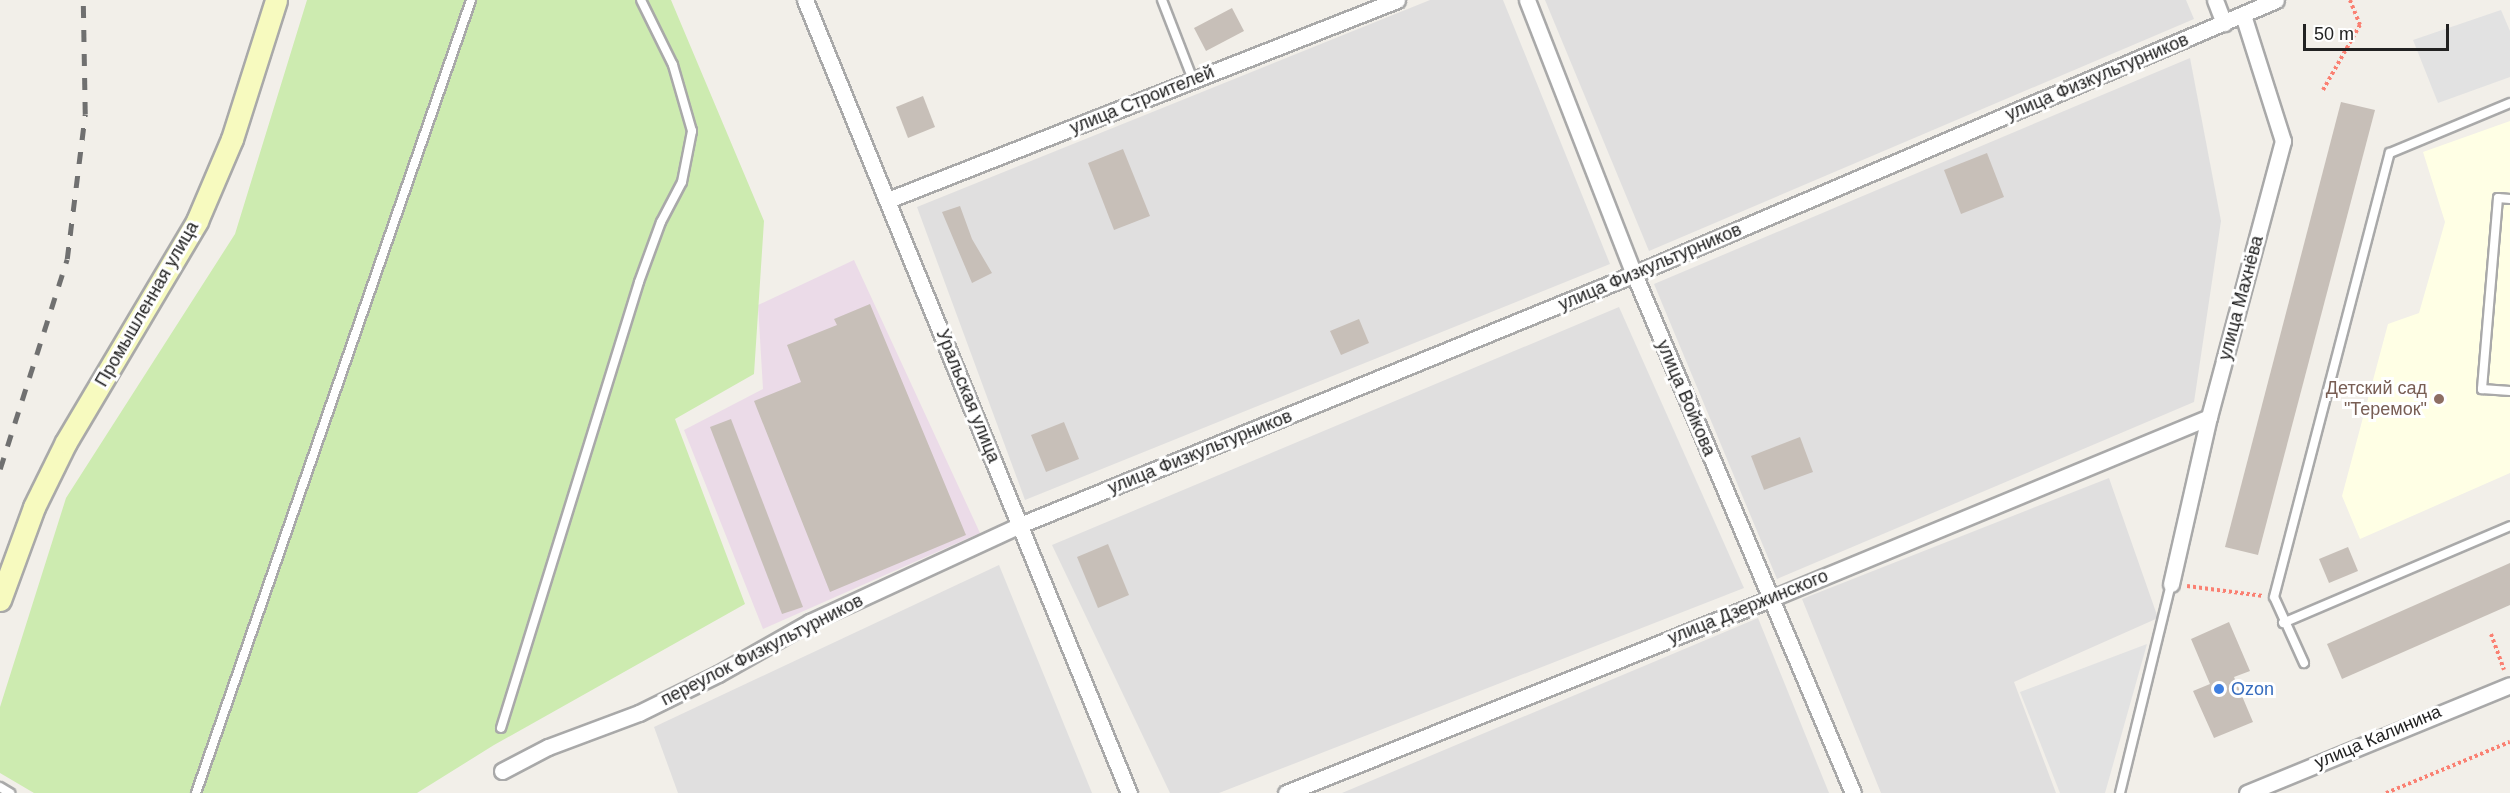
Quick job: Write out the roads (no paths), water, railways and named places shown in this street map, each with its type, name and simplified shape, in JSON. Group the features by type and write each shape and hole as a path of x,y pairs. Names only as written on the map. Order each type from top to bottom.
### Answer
{"main road":[{"name":"Промышленная улица","path":"0,600 34,507 66,442 197,221 231,139 276,0"}],"street":[{"name":"Уральская улица","path":"805,0 1130,793"},
{"name":"улица Строителей","path":"888,200 1397,0"},
{"name":"улица Войкова","path":"1527,0 1634,274 1852,793"},
{"path":"2215,0 2224,23"},
{"name":"улица Физкультурников","path":"1020,525 1634,274 2276,0"},
{"name":"улица Махнёва","path":"2171,584 2209,417 2283,141 2243,15"},
{"name":"улица Дзержинского","path":"1286,793 1770,599 2209,417"},
{"name":"переулок Физкультурников","path":"502,771 548,747 639,713 718,674 810,622 1020,525"},
{"name":"улица Калинина","path":"2247,793 2510,685"}],"lane":[{"path":"196,793 471,0"},
{"path":"501,728 639,282 661,222 682,182 692,131 673,65 641,0"},
{"path":"1162,0 1193,80"},
{"path":"2304,663 2283,623 2274,597 2390,153 2510,103"},
{"path":"2510,199 2498,198 2482,389 2510,391"},
{"path":"2283,623 2510,526"},
{"path":"2120,793 2171,584"},
{"path":"0,787 10,793"}],"railway":[{"path":"0,469 67,259 85,114 83,0"}],"place":[{"name":"Детский сад \"Теремок\"","path":"2439,399"},
{"name":"Ozon","path":"2219,689"}]}
